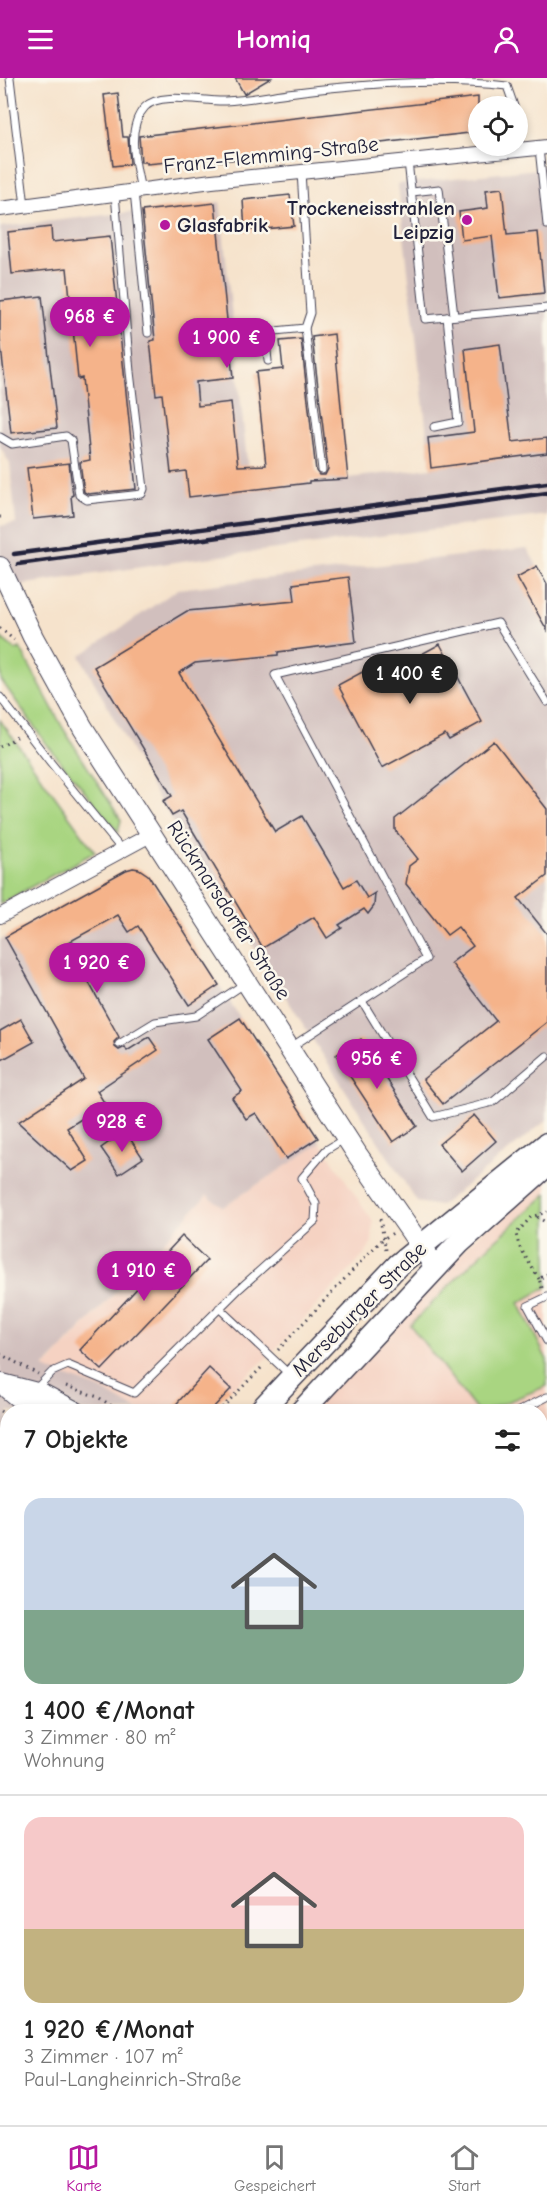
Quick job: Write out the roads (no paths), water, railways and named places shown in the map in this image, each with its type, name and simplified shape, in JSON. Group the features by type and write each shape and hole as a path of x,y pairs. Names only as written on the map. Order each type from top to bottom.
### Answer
{"main road":[{"name":"Rückmarsdorfer Straße","path":"0,567 22,615 83,728 346,1137 436,1268"},
{"name":"Merseburger Straße","path":"266,1404 398,1265 547,1144"},
{"name":"Merseburger Straße","path":"308,1404 468,1234 547,1165"},
{"path":"1,1384 35,1402 44,1395 61,1404"}],"street":[{"name":"Franz-Flemming-Straße","path":"528,149 543,147"},
{"name":"Franz-Flemming-Straße","path":"0,209 301,172 468,155"},
{"path":"0,916 152,834"}],"lane":[{"path":"10,78 25,206"},
{"path":"148,333 134,127 145,106 160,99 224,101 406,81 476,81 507,86 510,96"},
{"path":"543,147 547,225"},
{"path":"408,161 425,319 547,308"},
{"path":"301,172 310,313 306,328 322,470"},
{"path":"412,192 439,189 458,422 434,427"},
{"path":"0,436 1,439 12,444 66,436 71,440 79,495 87,500 142,494 144,489 130,372 115,194"},
{"path":"268,361 265,332 306,328"},
{"path":"289,1048 426,958 275,675 498,622 547,702"},
{"path":"0,697 122,850"},
{"path":"119,1044 155,1022 195,1016 246,982"},
{"path":"362,1001 433,1117 493,1102 547,1056"},
{"path":"35,1402 52,1372 68,1365 134,1393 219,1308 315,1221 316,1204 302,1178 326,1150 346,1137"},
{"path":"546,1297 528,1306 547,1341"},
{"path":"219,1308 291,1377"},
{"path":"533,1404 547,1397"}],"railway":[{"path":"14,554 547,483"},
{"path":"18,564 547,493"}],"place":[{"name":"Trockeneisstrahlen Leipzig","path":"467,220"},
{"name":"Glasfabrik","path":"165,225"}]}
